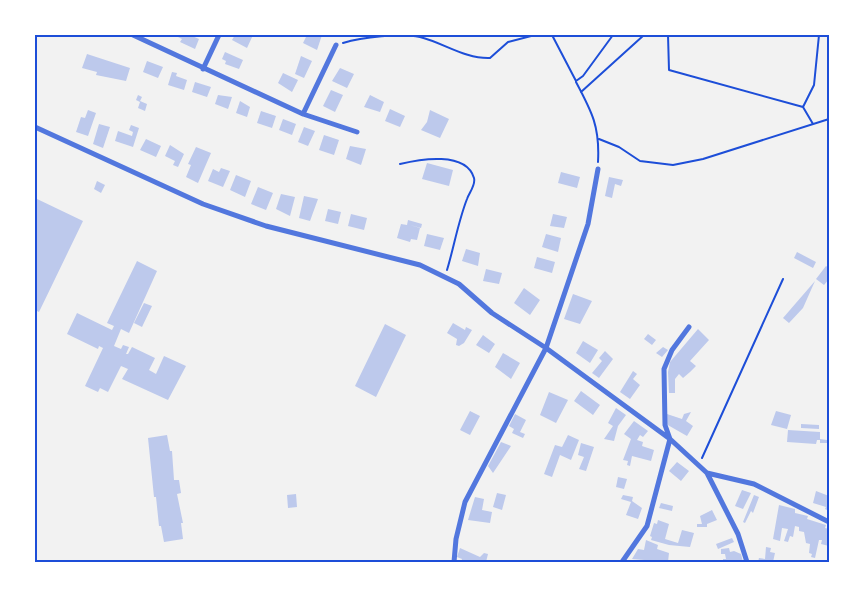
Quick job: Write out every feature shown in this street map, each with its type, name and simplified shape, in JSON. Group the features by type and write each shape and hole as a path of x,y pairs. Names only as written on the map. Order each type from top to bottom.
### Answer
{"street":[{"path":"133,35 303,114 356,132"},
{"path":"203,69 219,35"},
{"path":"303,114 336,45"},
{"path":"35,127 203,204 266,226 420,265 459,284 492,313 546,348 670,439 699,465 707,473 738,534 747,562"},
{"path":"454,562 456,539 465,502 546,348 588,224 598,170"},
{"path":"622,562 647,526 670,439 665,425 664,369 672,350 689,327"},
{"path":"707,473 754,484 829,522"}],"path":[{"path":"336,45 358,38 419,37 471,56 490,58 508,42 535,35"},
{"path":"552,35 593,113 599,139 598,170"},
{"path":"576,81 583,76 613,35"},
{"path":"582,92 644,35"},
{"path":"668,35 669,70 803,106 813,124"},
{"path":"803,106 814,85 819,35"},
{"path":"599,139 619,147 640,161 673,165 703,159 829,119"},
{"path":"400,164 423,159 446,160 468,168 474,178 474,184 464,209 444,277"},
{"path":"699,465 782,279"}],"building":[{"path":"178,35 190,35 199,39 195,49 180,42 182,39"},
{"path":"235,35 253,35 247,48 232,40"},
{"path":"307,35 322,35 317,50 303,43"},
{"path":"225,52 243,60 239,69 225,64 226,61 222,59"},
{"path":"87,54 130,68 126,81 96,75 97,72 82,68"},
{"path":"301,56 312,61 304,78 295,74"},
{"path":"147,61 163,67 158,78 143,72"},
{"path":"340,68 354,74 347,88 332,81"},
{"path":"172,72 177,73 176,76 187,80 184,90 168,85"},
{"path":"283,73 298,80 292,92 278,83"},
{"path":"195,82 211,87 207,97 192,92"},
{"path":"331,90 343,95 335,112 323,106"},
{"path":"138,95 142,97 140,101 147,104 145,111 138,108 140,102 136,100"},
{"path":"218,95 232,97 228,109 215,104"},
{"path":"370,95 384,102 380,112 364,107"},
{"path":"240,101 250,107 247,117 236,113"},
{"path":"390,109 405,116 400,127 385,121"},
{"path":"88,110 96,113 88,136 76,132 81,117 85,118"},
{"path":"430,110 449,119 440,138 421,130 427,122"},
{"path":"261,111 276,116 272,128 257,123"},
{"path":"283,119 296,124 292,135 279,130"},
{"path":"99,124 110,127 103,148 93,144"},
{"path":"131,125 139,128 133,147 115,141 118,131 132,136 133,132 129,130"},
{"path":"304,127 315,131 308,146 298,142"},
{"path":"324,135 339,140 334,155 319,150"},
{"path":"146,139 161,146 156,157 140,150"},
{"path":"170,145 184,154 178,167 173,165 175,161 165,156"},
{"path":"350,146 366,149 361,165 346,159"},
{"path":"196,147 211,153 198,183 186,177 191,165 188,164"},
{"path":"427,163 453,170 449,186 422,179"},
{"path":"221,168 230,171 223,187 208,181 213,169 219,172"},
{"path":"561,172 580,177 577,188 558,183"},
{"path":"236,175 251,181 245,197 230,190"},
{"path":"609,177 623,180 621,186 615,184 612,198 605,196"},
{"path":"97,181 105,185 101,193 94,189"},
{"path":"258,187 273,193 266,210 251,204"},
{"path":"281,194 295,197 290,216 276,209"},
{"path":"304,196 318,199 310,221 299,218"},
{"path":"35,198 83,221 39,312 35,310"},
{"path":"328,209 341,212 338,224 325,221"},
{"path":"351,214 367,218 364,230 348,226"},
{"path":"553,214 567,217 564,228 550,226"},
{"path":"408,220 422,224 421,228 410,225 420,228 417,240 411,239 410,242 397,238 401,224 407,225"},
{"path":"427,234 444,238 440,250 424,246"},
{"path":"546,234 561,238 558,252 542,247"},
{"path":"466,249 480,253 478,266 462,261"},
{"path":"797,252 816,262 813,268 794,258"},
{"path":"537,257 555,262 552,273 534,268"},
{"path":"137,261 157,271 129,333 121,329 114,346 121,349 123,345 129,347 126,354 128,354 132,347 155,358 149,370 156,374 164,356 186,366 168,400 122,379 128,369 121,366 108,392 100,388 98,392 85,386 103,348 99,346 98,349 67,334 77,313 112,330 114,326 107,323"},
{"path":"826,266 829,268 829,279 824,285 816,279"},
{"path":"486,269 502,273 499,284 483,281"},
{"path":"815,281 803,308 789,323 783,318"},
{"path":"524,288 540,300 530,315 514,303"},
{"path":"573,294 592,301 580,324 564,319"},
{"path":"144,303 152,306 142,327 134,323"},
{"path":"453,323 465,330 466,327 472,330 464,343 459,346 456,345 457,339 447,333"},
{"path":"385,324 406,335 376,397 355,386"},
{"path":"698,329 709,340 690,361 696,366 683,378 679,374 675,379 675,393 669,393 668,372 670,362"},
{"path":"648,334 656,340 652,345 644,339"},
{"path":"483,335 495,344 489,353 476,345"},
{"path":"583,341 598,350 590,363 576,353"},
{"path":"663,347 668,350 662,357 656,353"},
{"path":"605,351 613,359 599,378 592,373 602,361 599,358"},
{"path":"503,353 520,363 511,379 495,367"},
{"path":"633,371 637,374 633,379 640,385 630,399 620,392"},
{"path":"581,391 600,405 593,415 574,401"},
{"path":"549,392 568,400 556,423 540,415"},
{"path":"616,408 626,415 618,426 614,441 604,439 613,426 608,423"},
{"path":"470,411 480,416 470,435 460,430"},
{"path":"776,411 791,415 787,429 771,425"},
{"path":"691,412 686,421 693,426 687,436 666,424 667,414 682,419 684,414"},
{"path":"515,414 526,420 520,432 525,434 523,438 512,433 514,429 509,426"},
{"path":"634,421 648,431 643,437 640,435 637,440 643,442 642,446 654,450 651,461 632,456 630,466 627,465 628,461 623,460 631,439 624,434"},
{"path":"801,424 819,425 819,429 801,428"},
{"path":"788,430 820,432 820,439 827,440 827,443 820,443 820,440 817,440 816,444 787,442"},
{"path":"167,435 170,451 172,451 174,480 179,480 181,493 177,494 183,523 181,523 183,539 164,542 161,526 159,526 156,497 154,497 148,438"},
{"path":"568,435 579,440 571,460 560,455 552,477 544,474 555,445 562,447"},
{"path":"501,442 511,446 493,473 488,466"},
{"path":"581,443 594,447 586,471 579,469 584,457 578,455"},
{"path":"677,462 689,471 681,481 669,471"},
{"path":"618,477 627,479 624,489 616,487"},
{"path":"742,490 751,493 743,509 735,506"},
{"path":"816,491 829,496 829,511 825,509 826,507 813,503"},
{"path":"497,493 506,495 502,510 493,507"},
{"path":"296,494 297,507 288,508 287,495"},
{"path":"623,495 633,497 632,501 642,508 638,519 626,515 631,502 621,499"},
{"path":"754,495 759,497 753,513 751,511 745,523 743,522"},
{"path":"475,497 484,499 482,510 492,512 490,523 468,520"},
{"path":"661,503 673,506 672,511 659,508"},
{"path":"779,505 795,509 795,513 808,516 807,519 826,525 825,528 829,529 829,546 821,544 822,540 819,540 815,558 811,557 812,554 809,553 810,544 806,543 804,532 799,531 799,527 795,526 793,537 790,536 788,542 784,541 788,529 782,528 780,541 773,539"},
{"path":"712,510 717,520 707,524 707,527 697,527 697,524 702,524 700,516"},
{"path":"658,520 669,524 665,539 678,543 682,530 694,533 690,547 669,545 651,540 652,537 650,536 654,523 657,524"},
{"path":"732,538 734,542 718,549 716,544"},
{"path":"646,540 658,545 657,549 669,553 668,562 632,559 638,549 644,550"},
{"path":"766,547 771,548 770,552 775,553 773,562 758,562 759,558 765,559"},
{"path":"460,548 480,557 484,553 488,554 486,562 461,562 462,559 457,557"},
{"path":"729,548 730,552 734,551 741,554 743,562 723,562 723,559 726,559 725,554 721,554 721,549"}]}
